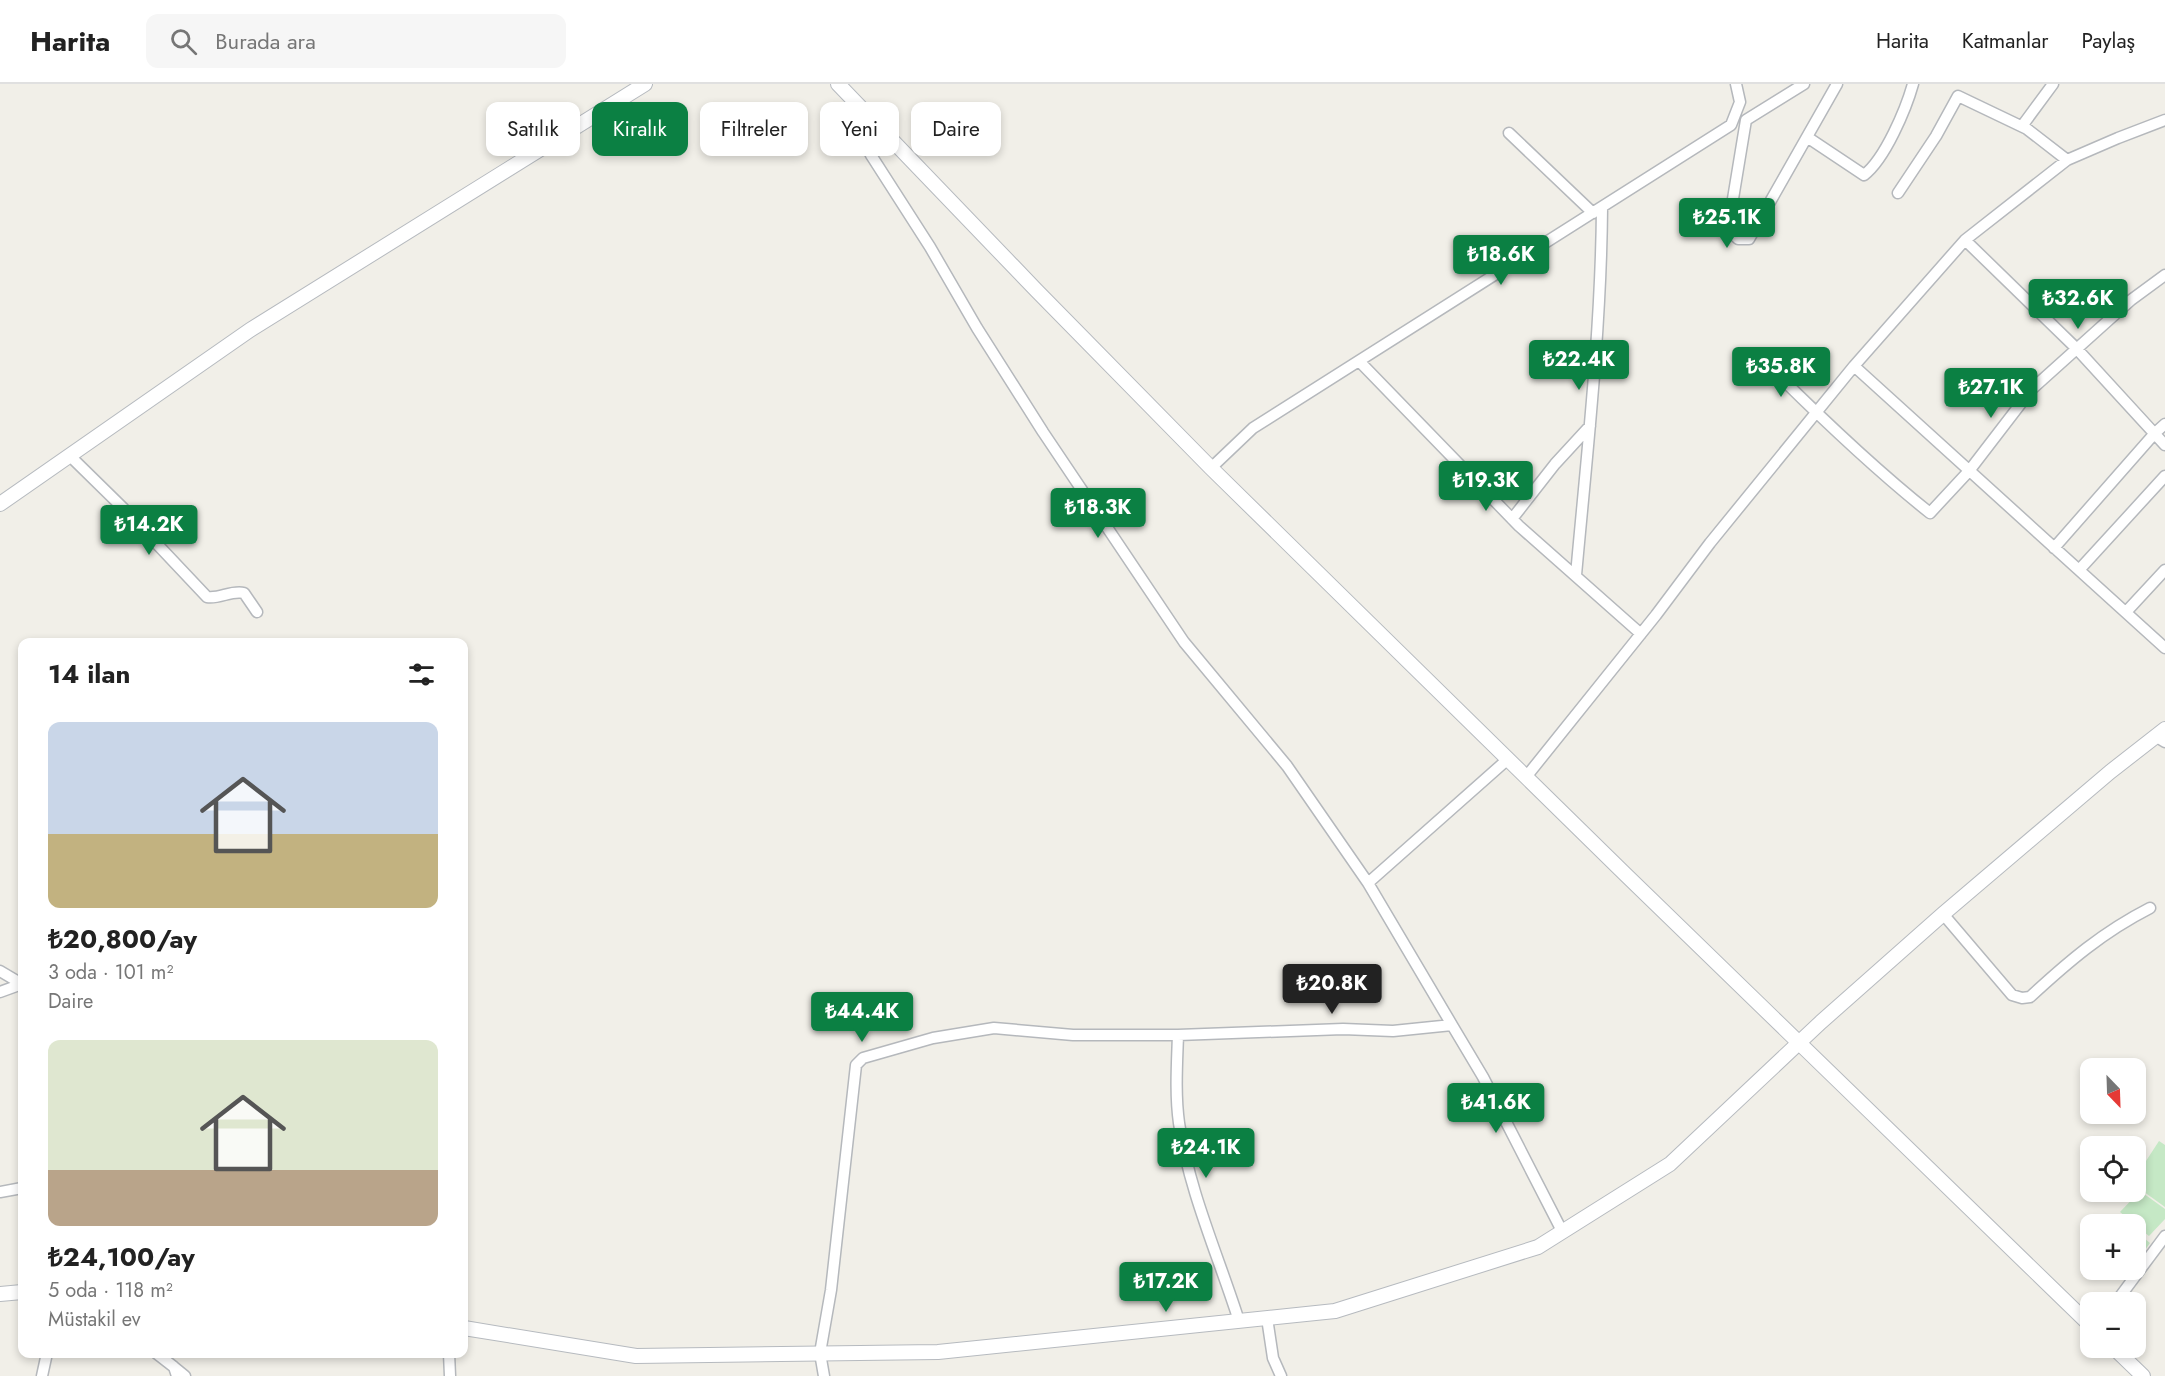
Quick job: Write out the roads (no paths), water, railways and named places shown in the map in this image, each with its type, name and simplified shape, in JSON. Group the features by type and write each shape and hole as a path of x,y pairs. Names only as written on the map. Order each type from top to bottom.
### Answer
{"street":[{"path":"0,504 250,330 645,84"},
{"path":"838,84 855,102"},
{"path":"1211,468 1253,428 1731,125 1740,102 1736,84"},
{"path":"1804,84 1746,120 1728,229 1738,239 1749,239 1837,84"},
{"path":"1808,137 1864,175 1874,167 1907,104 1913,84"},
{"path":"2022,126 2053,84"},
{"path":"1898,193 1936,136 1958,96 2022,126 2067,160"},
{"path":"1526,777 1641,634 1710,543 1854,366 1965,240 2067,160 2165,120"},
{"path":"1509,133 1597,211 1600,281 1576,575"},
{"path":"899,148 1211,468 2080,1315"},
{"path":"872,156 1043,432 1184,642 1287,766 1368,883 1483,1077 1562,1232"},
{"path":"1965,240 2076,348 2165,445"},
{"path":"1766,363 1893,484 1929,513 1969,471 2032,388 2131,300 2165,275"},
{"path":"1359,361 1512,519 1641,634"},
{"path":"1854,366 2165,648"},
{"path":"2055,548 2165,424"},
{"path":"1512,519 1555,464 1590,425"},
{"path":"69,455 207,597 213,598 238,591 244,593 257,612"},
{"path":"2079,570 2165,476"},
{"path":"2126,612 2165,570"},
{"path":"468,1329 636,1356 939,1352 1335,1311 1538,1247 1670,1164 1799,1042 1943,914 2162,736"},
{"path":"1368,883 1508,759"},
{"path":"1943,914 2012,995 2026,998 2097,939 2150,908"},
{"path":"0,971 18,982"},
{"path":"0,992 18,985"},
{"path":"824,1376 820,1353 831,1290 856,1065 863,1058 933,1038 994,1028 1073,1035 1178,1035 1343,1029 1393,1031 1452,1024"},
{"path":"1178,1035 1176,1068 1179,1122 1189,1174 1239,1321"},
{"path":"0,1192 18,1189"},
{"path":"2123,1292 2165,1236"},
{"path":"0,1293 18,1292"},
{"path":"1267,1318 1273,1358 1281,1376"},
{"path":"42,1376 46,1358"},
{"path":"161,1358 175,1372 185,1376"},
{"path":"449,1358 450,1376"},
{"path":"2124,1358 2143,1376"}]}
